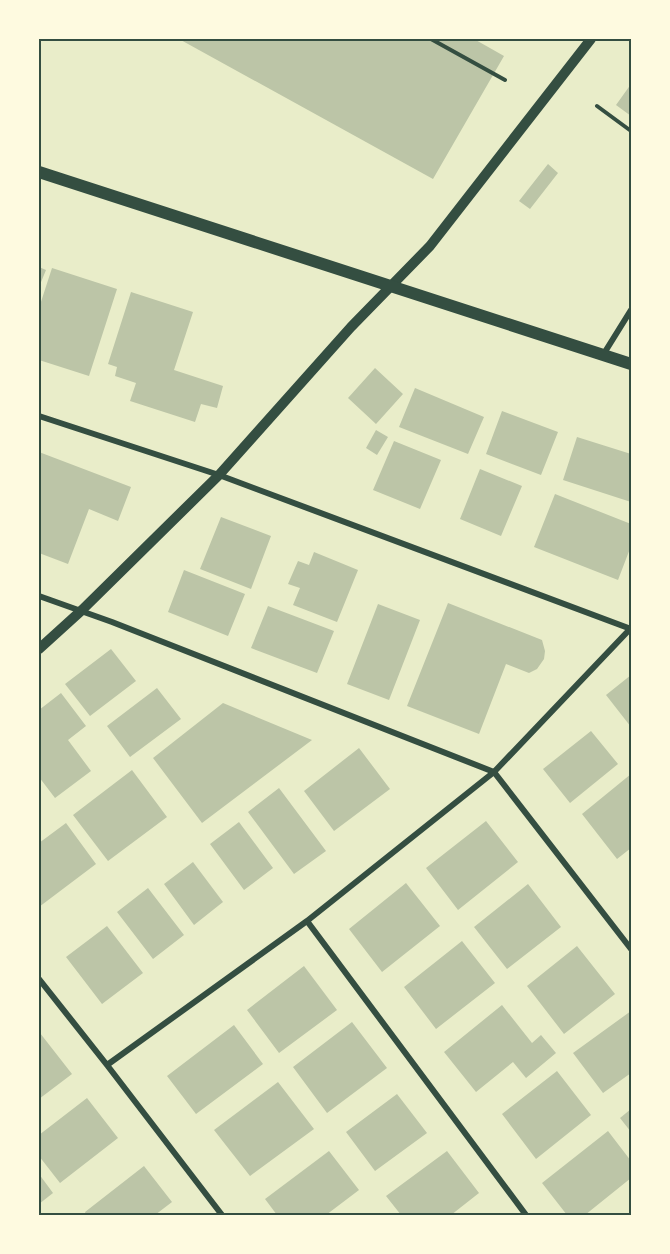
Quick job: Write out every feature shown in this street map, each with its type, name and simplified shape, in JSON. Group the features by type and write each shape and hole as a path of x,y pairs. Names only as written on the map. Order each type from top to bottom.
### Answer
{"main road":[{"path":"39,172 631,364"}],"street":[{"path":"39,649 82,610 219,475 351,327 430,246 591,39"},
{"path":"603,355 631,310"},
{"path":"39,416 219,475 631,628 494,772 307,921 107,1065"},
{"path":"39,596 82,610 494,772 631,949"},
{"path":"307,921 526,1215"},
{"path":"39,979 222,1215"}],"path":[{"path":"430,39 505,80"},
{"path":"597,106 631,131"}],"building":[{"path":"179,39 474,39 504,56 433,179"},
{"path":"631,84 631,116 616,105"},
{"path":"548,164 558,173 530,209 519,201"},
{"path":"39,267 46,270 39,287"},
{"path":"52,268 117,289 89,376 39,360 39,308"},
{"path":"131,292 193,312 174,370 223,386 217,408 201,404 195,422 130,401 136,383 115,376 117,367 108,364"},
{"path":"375,368 403,394 376,424 348,398"},
{"path":"415,388 484,417 468,454 399,427"},
{"path":"502,411 558,432 541,475 486,454"},
{"path":"376,430 388,437 377,455 366,448"},
{"path":"577,437 631,454 631,502 563,480"},
{"path":"394,441 441,460 420,509 373,490"},
{"path":"39,452 131,487 118,521 89,509 68,564 39,553"},
{"path":"480,469 522,486 501,536 460,519"},
{"path":"555,494 631,524 631,546 618,580 534,547"},
{"path":"221,517 271,536 251,589 200,569"},
{"path":"314,552 358,570 337,622 293,605 300,588 288,584 298,561 309,565"},
{"path":"184,570 245,594 228,636 168,612"},
{"path":"448,603 542,640 545,651 544,659 537,669 529,673 506,664 479,734 407,706"},
{"path":"378,604 420,620 389,700 347,684"},
{"path":"268,606 334,631 317,673 251,648"},
{"path":"111,649 136,681 90,716 65,684"},
{"path":"631,675 631,727 606,695"},
{"path":"157,688 181,719 130,757 107,726"},
{"path":"61,693 86,726 68,740 91,771 55,798 39,777 39,710"},
{"path":"223,703 312,740 202,823 153,758"},
{"path":"591,731 618,764 570,803 543,769"},
{"path":"359,748 390,789 334,831 304,791"},
{"path":"132,770 167,817 108,861 73,815"},
{"path":"631,774 631,848 617,859 582,814"},
{"path":"279,788 326,851 294,874 248,812"},
{"path":"486,821 518,862 458,910 426,868"},
{"path":"239,822 273,868 244,890 210,844"},
{"path":"66,823 96,864 39,907 39,843"},
{"path":"193,862 223,902 194,925 164,884"},
{"path":"406,883 440,926 382,972 349,929"},
{"path":"528,884 561,927 507,969 474,927"},
{"path":"148,888 184,935 153,959 117,912"},
{"path":"107,926 143,973 102,1004 66,957"},
{"path":"462,941 495,983 436,1029 404,987"},
{"path":"577,946 615,994 564,1034 527,986"},
{"path":"304,966 337,1010 279,1053 247,1010"},
{"path":"502,1005 532,1043 541,1035 556,1053 526,1078 513,1062 476,1092 444,1052"},
{"path":"631,1011 631,1073 603,1093 573,1053"},
{"path":"352,1022 387,1068 327,1113 293,1067"},
{"path":"234,1025 263,1064 196,1114 167,1076"},
{"path":"39,1034 72,1074 39,1099"},
{"path":"557,1071 591,1115 536,1159 502,1114"},
{"path":"278,1082 314,1129 250,1176 214,1130"},
{"path":"397,1094 427,1133 375,1171 346,1132"},
{"path":"87,1098 118,1138 60,1183 39,1156 39,1135"},
{"path":"631,1109 631,1132 620,1118"},
{"path":"608,1131 631,1161 631,1178 585,1215 567,1215 542,1183"},
{"path":"329,1151 359,1190 326,1215 277,1215 265,1199"},
{"path":"447,1151 479,1193 451,1215 401,1215 386,1196"},
{"path":"144,1166 172,1202 155,1215 86,1215 85,1212"},
{"path":"39,1174 53,1193 39,1204"}]}
